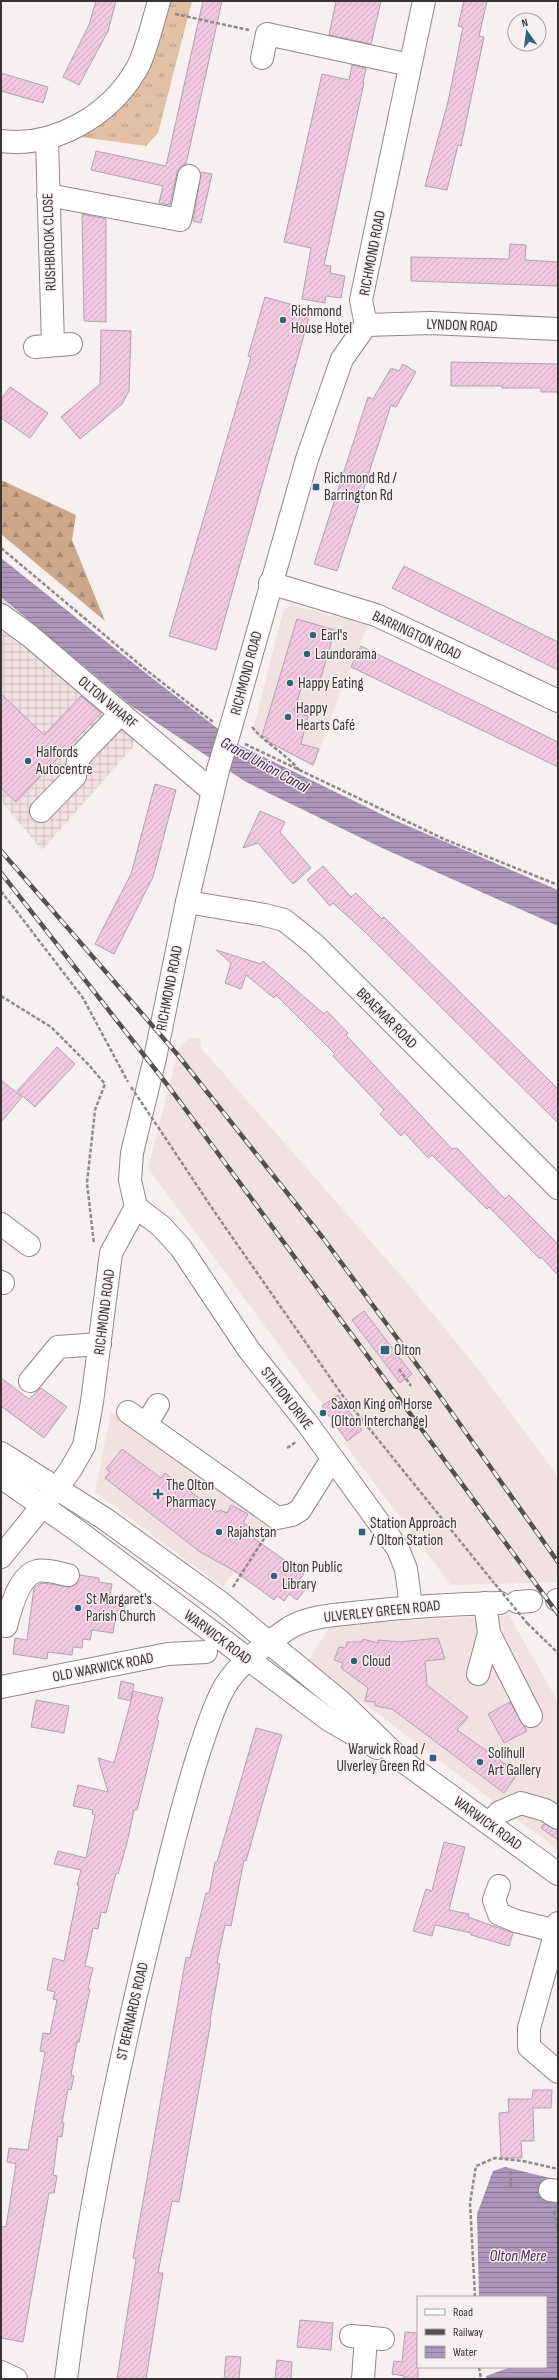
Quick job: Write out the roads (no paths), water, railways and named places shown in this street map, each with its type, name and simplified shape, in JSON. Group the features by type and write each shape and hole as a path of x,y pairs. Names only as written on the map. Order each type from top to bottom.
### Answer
{"main road":[{"name":"RICHMOND ROAD","path":"57,1488 71,1469 84,1446 92,1402 111,1253 136,1207 130,1180 132,1154 155,1058 187,902 212,791 234,725 238,675 270,583 307,459 342,359 366,325 361,300 424,1"},
{"path":"1,141 20,144 47,140 77,127 109,104 136,70 158,6"},
{"path":"262,58 267,34 410,65"},
{"name":"RUSHBROOK CLOSE","path":"47,140 53,345"},
{"path":"48,194 180,220 189,176"},
{"name":"LYNDON ROAD","path":"366,325 431,323 558,329"},
{"name":"BARRINGTON ROAD","path":"270,583 376,615 558,701"},
{"name":"OLTON WHARF","path":"1,615 30,636 212,791"},
{"path":"41,811 75,776 79,757 121,713"},
{"name":"BRAEMAR ROAD","path":"187,902 265,914 284,920 314,944 558,1188"},
{"name":"STATION DRIVE","path":"136,1207 161,1226 181,1248 249,1350 398,1549 406,1569 411,1606"},
{"path":"1,1224 29,1245"},
{"path":"30,1381 58,1347 100,1344"},
{"path":"146,1424 158,1405"},
{"path":"128,1412 277,1518 292,1515 300,1510 332,1459"},
{"name":"WARWICK ROAD","path":"1,1453 105,1519 214,1598 340,1701 400,1759 558,1874"},
{"name":"WARWICK ROAD","path":"1,1477 42,1505 329,1720 368,1743 400,1759"},
{"path":"1,1557 57,1488"},
{"path":"6,1626 7,1597 34,1572 68,1575"},
{"name":"ULVERLEY GREEN ROAD","path":"248,1660 291,1627 316,1618 411,1606 506,1599 490,1633"},
{"path":"478,1674 490,1633"},
{"path":"490,1633 531,1716"},
{"name":"OLD WARWICK ROAD","path":"1,1687 168,1654 206,1652"},
{"name":"ST BERNARDS ROAD","path":"66,2379 79,2278 118,2069 185,1798 214,1708 232,1676 248,1660"},
{"path":"488,1823 500,1812 521,1803 531,1804 546,1810 558,1818"},
{"path":"499,1886 494,1900 499,1914 516,1921 557,1927 529,2028 528,2047 558,2072"},
{"path":"363,2379 367,2337"},
{"path":"1,2372 16,2379"}],"water":[{"name":"Grand Union Canal","path":"1,558 239,745 387,817 558,890 558,926 382,848 246,782 133,707 1,597"},
{"name":"Olton Mere","path":"505,2167 558,2180 558,2379 487,2379 486,2376 508,2368 547,2368 547,2296 479,2296 477,2214 493,2171"}],"railway":[{"path":"1,851 177,1054 323,1238 437,1392 558,1562"},
{"path":"1,873 169,1087 558,1614"}],"place":[{"name":"Richmond House Hotel","path":"283,320"},
{"name":"Richmond Rd / Barrington Rd","path":"316,487"},
{"name":"Earl's","path":"313,635"},
{"name":"Laundorama","path":"307,654"},
{"name":"Happy Eating","path":"290,683"},
{"name":"Happy Hearts Café","path":"288,717"},
{"name":"Halfords Autocentre","path":"28,761"},
{"name":"Olton","path":"385,1350"},
{"name":"Saxon King on Horse (Olton Interchange)","path":"323,1413"},
{"name":"The Olton Pharmacy","path":"158,1494"},
{"name":"Rajahstan","path":"219,1532"},
{"name":"Station Approach / Olton Station","path":"362,1532"},
{"name":"Olton Public Library","path":"274,1576"},
{"name":"St Margaret's Parish Church","path":"78,1608"},
{"name":"Cloud","path":"354,1661"},
{"name":"Warwick Road / Ulverley Green Rd","path":"433,1758"},
{"name":"Solihull Art Gallery","path":"480,1762"}]}
